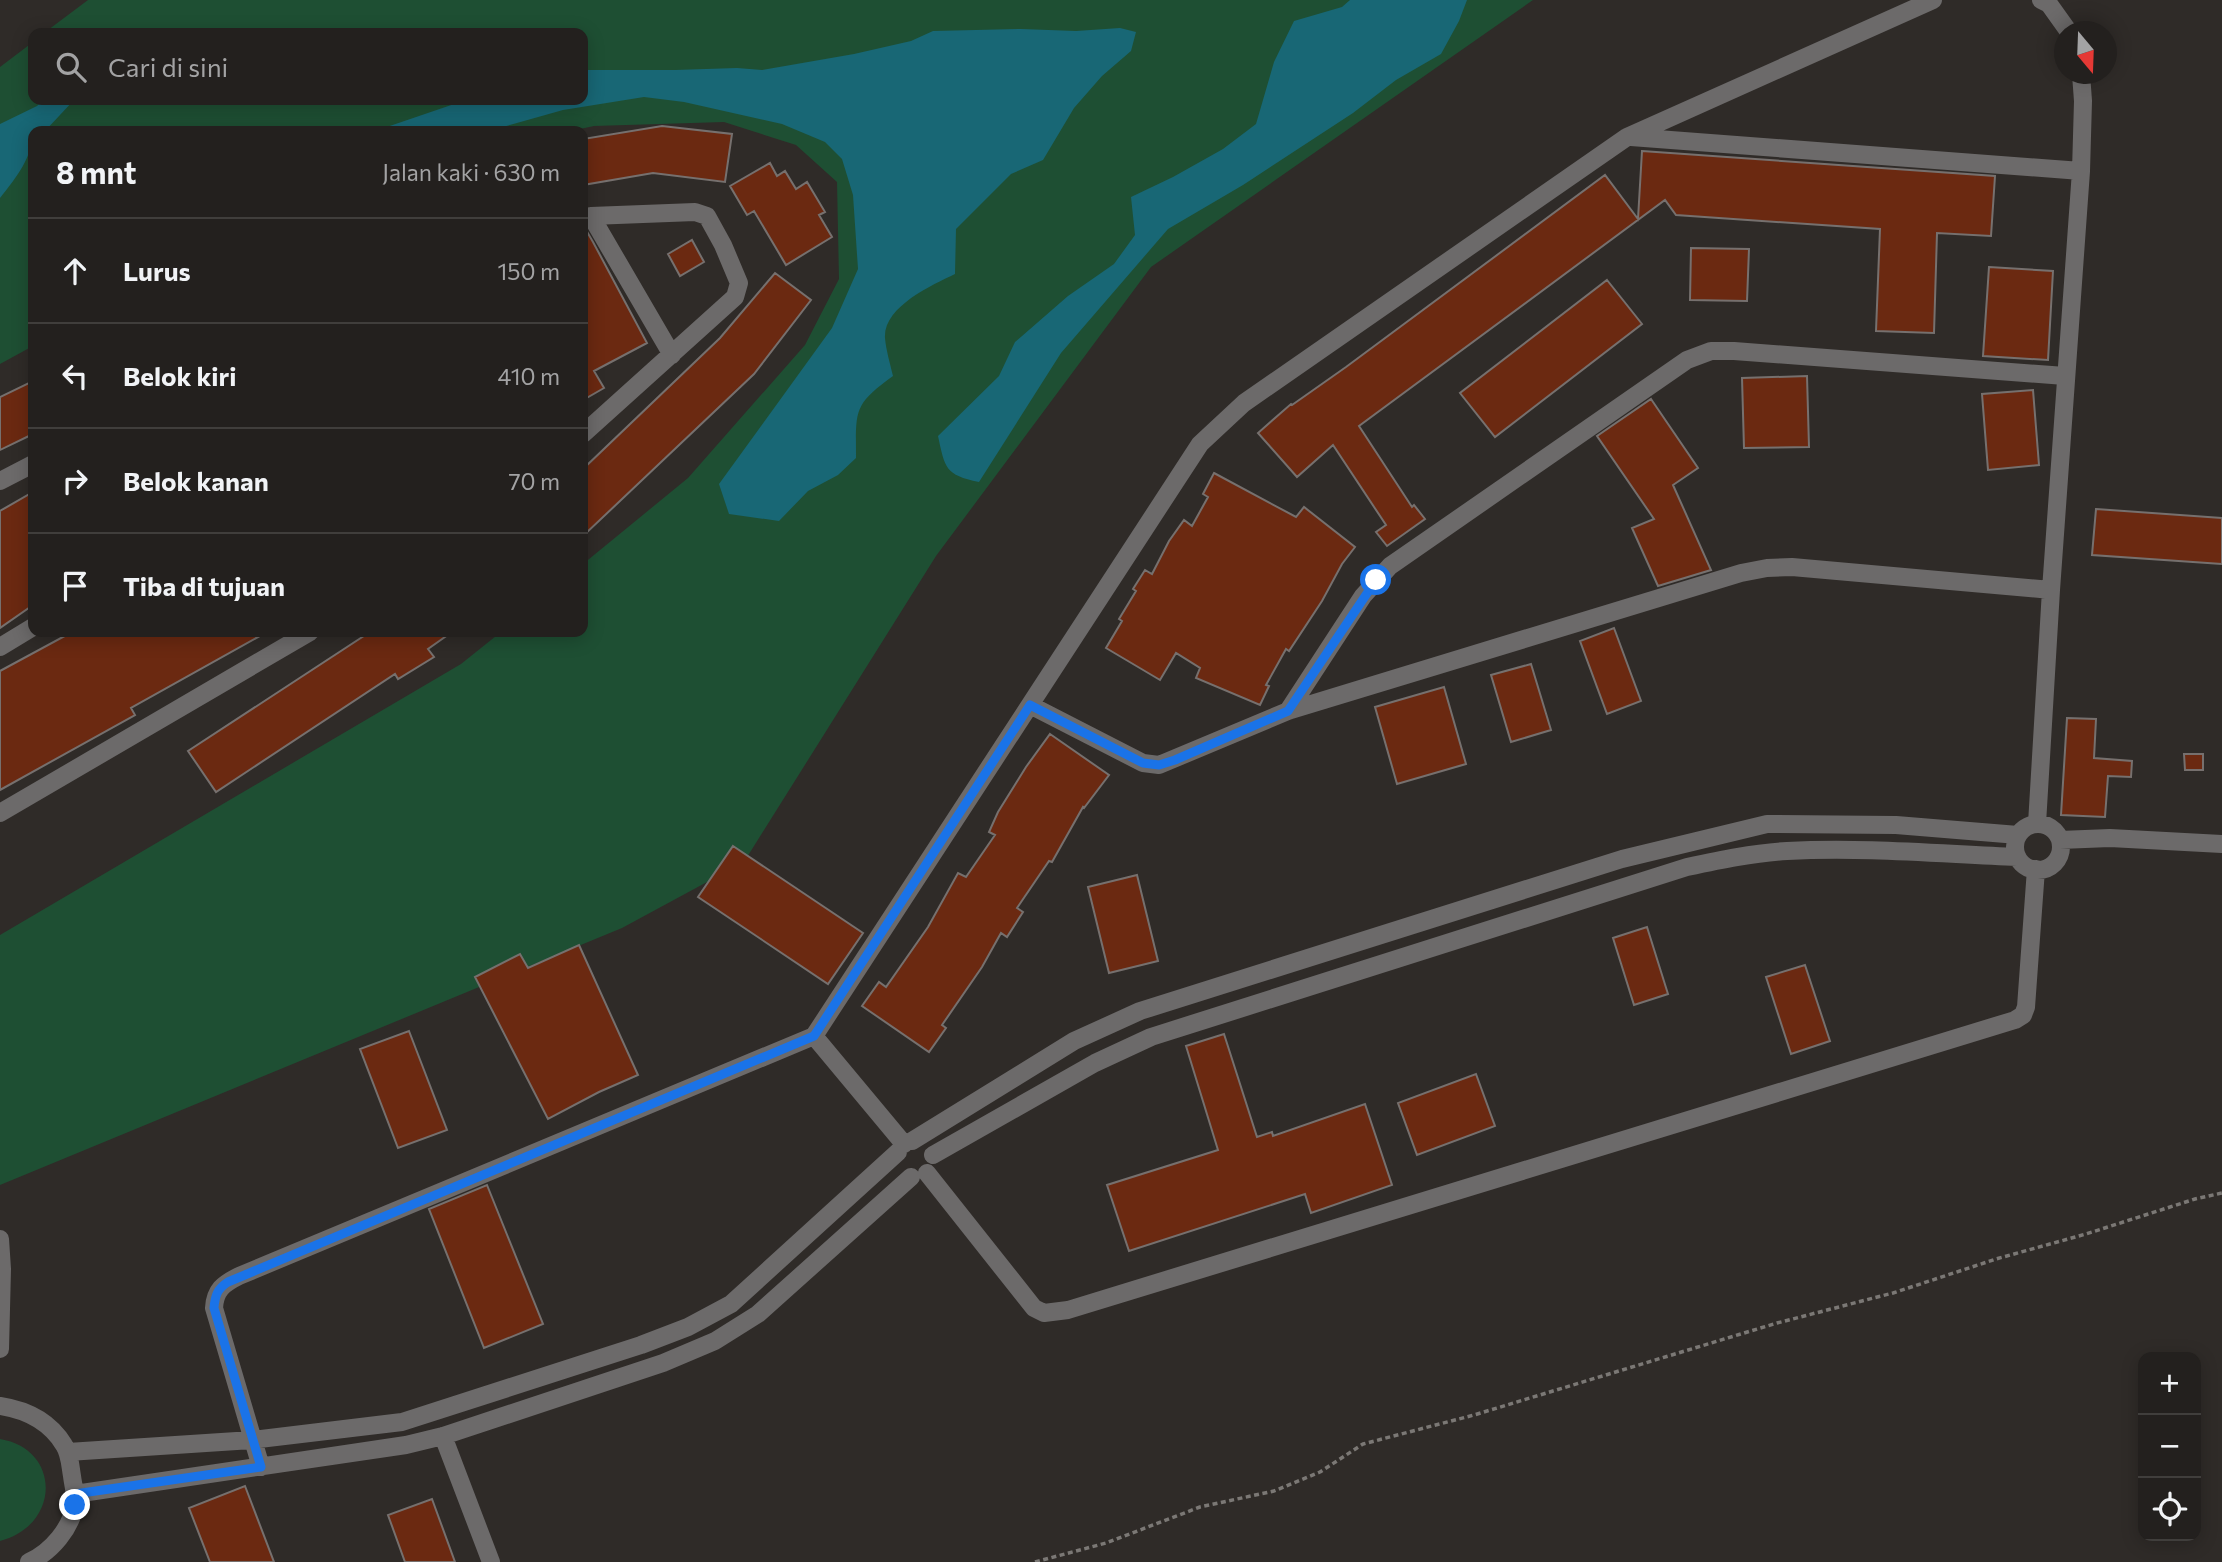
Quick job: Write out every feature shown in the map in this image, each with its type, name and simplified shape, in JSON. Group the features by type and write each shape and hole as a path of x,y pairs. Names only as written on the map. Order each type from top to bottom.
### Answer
{"street":[{"path":"261,1467 214,1308 220,1287 252,1271 814,1036 1200,444 1244,403 1627,137 1933,0"},
{"path":"2041,0 2049,4 2061,21"},
{"path":"2037,824 2081,171 2084,101 2082,84"},
{"path":"1627,137 2081,171"},
{"path":"588,218 695,212 708,216 738,283 735,297 588,430"},
{"path":"588,220 672,355"},
{"path":"1288,711 1363,596 1390,566 1686,360 1711,351 1734,351 2066,376"},
{"path":"0,481 28,467"},
{"path":"1030,705 1143,763 1159,765 1288,711 1741,573 1792,567 2051,590"},
{"path":"0,647 28,630"},
{"path":"0,813 301,637"},
{"path":"68,1452 252,1440 402,1422 568,1370 688,1327 732,1304 905,1146 1074,1041 1140,1011 1622,859 1767,824 1896,825 2018,835"},
{"path":"2037,824 2049,827 2060,840 2061,849 2053,864 2045,868 2027,867 2017,857 2015,844 2018,835 2024,828 2037,824"},
{"path":"2060,840 2110,838 2222,844"},
{"path":"933,1155 1095,1063 1151,1037 1687,867 1744,855 1844,849 2017,857"},
{"path":"905,1146 898,1165 906,1175 919,1175 1034,1308 1044,1313 1068,1310 2015,1020 2023,1015 2026,1007 2036,869"},
{"path":"1430,920 1438,946"},
{"path":"814,1036 905,1146"},
{"path":"75,1494 406,1445 443,1436 663,1363 715,1341 758,1314 933,1165 932,1150 923,1142 905,1146"},
{"path":"0,1239 0,1349"},
{"path":"0,1406 23,1412 45,1424 68,1452 75,1505 64,1531 46,1552 29,1562"},
{"path":"443,1436 491,1562"}],"path":[{"path":"1034,1562 1106,1543 1200,1507 1274,1491 1320,1472 1363,1444 1474,1415 1777,1323 1893,1293 1996,1259 2222,1193"}],"green space":[{"path":"88,0 1533,0 1151,267 936,556 744,862 622,928 0,1185 0,935 461,664 495,637 588,637 588,560 688,478 805,345 839,279 837,182 796,145 724,122 588,127 28,126 28,349 0,364 0,67 28,46 28,105 588,105 588,28 51,28"},
{"path":"0,1439 20,1446 34,1457 43,1471 46,1488 43,1504 34,1520 20,1532 0,1541"}],"water":[{"path":"1350,0 1467,0 1441,54 1396,80 1353,113 1243,185 1168,229 1061,353 979,482 953,473 945,463 938,436 999,376 1015,342 1068,296 1114,264 1135,235 1131,197 1223,149 1256,124 1274,62 1294,21 1342,7"},
{"path":"1120,28 1136,32 1131,51 1102,76 1074,108 1043,160 1011,174 956,229 955,274 911,298 892,316 886,327 885,338 893,376 870,394 860,410 856,429 856,458 838,475 808,491 779,521 729,514 719,484 832,328 858,269 853,195 842,159 825,142 782,124 684,102 644,97 563,110 507,126 390,126 451,105 588,105 588,70 762,70 911,41 933,31 1076,31"},
{"path":"69,105 50,126 28,126 27,158 0,198 0,124 37,106"}],"building":[{"path":"662,126 732,134 725,182 653,173 588,184 588,138"},
{"path":"1642,151 1995,176 1991,236 1937,233 1934,333 1876,331 1880,229 1676,215 1665,200 1359,426 1412,507 1414,505 1425,519 1387,546 1376,532 1386,525 1333,445 1297,477 1258,433 1291,404 1346,367 1605,175 1638,219"},
{"path":"770,163 777,176 785,171 796,189 807,182 825,212 819,215 832,237 786,265 754,211 747,215 730,186"},
{"path":"588,233 647,343 594,371 604,388 588,397"},
{"path":"692,240 704,262 680,276 668,254"},
{"path":"1691,248 1749,249 1747,301 1690,300"},
{"path":"1989,267 2053,271 2048,360 1983,356"},
{"path":"775,273 811,300 754,374 588,531 588,464 720,338"},
{"path":"1607,280 1642,324 1495,437 1460,393"},
{"path":"1807,376 1809,447 1744,448 1742,378"},
{"path":"28,383 28,436 0,450 0,397"},
{"path":"2033,390 2039,465 1988,470 1982,394"},
{"path":"1651,399 1698,468 1673,485 1711,570 1658,586 1632,528 1654,519 1597,436"},
{"path":"1214,473 1296,517 1304,507 1355,547 1289,651 1286,649 1266,685 1269,686 1260,705 1196,678 1200,668 1176,653 1160,680 1106,648 1136,591 1133,589 1145,570 1152,574 1169,541 1184,520 1192,526 1208,497 1203,494"},
{"path":"28,495 28,608 0,628 0,511"},
{"path":"2096,509 2222,518 2222,564 2092,555"},
{"path":"1614,628 1641,701 1607,714 1580,641"},
{"path":"63,637 258,637 131,708 135,715 0,790 0,671"},
{"path":"362,637 445,637 428,649 434,657 398,679 395,674 216,792 188,751"},
{"path":"1531,664 1551,730 1511,742 1491,675"},
{"path":"1444,687 1466,764 1397,784 1375,707"},
{"path":"2067,718 2096,719 2094,758 2132,761 2131,777 2108,776 2105,817 2061,815"},
{"path":"1050,734 1109,775 1083,807 1052,862 1049,861 1017,908 1023,912 1007,937 1001,933 982,967 942,1025 946,1028 929,1052 862,1006 879,982 886,987 928,927 958,873 966,877 995,835 989,832 998,812"},
{"path":"2184,754 2203,754 2203,770 2185,770"},
{"path":"733,846 863,933 828,984 698,897"},
{"path":"1137,875 1158,961 1109,973 1088,887"},
{"path":"1647,927 1668,994 1634,1005 1613,938"},
{"path":"579,945 638,1075 548,1119 475,977 520,954 528,968"},
{"path":"1805,965 1830,1041 1791,1054 1766,977"},
{"path":"409,1031 447,1130 398,1148 360,1049"},
{"path":"1224,1034 1257,1137 1272,1132 1273,1136 1365,1104 1392,1185 1311,1213 1305,1194 1129,1251 1107,1185 1218,1150 1186,1046"},
{"path":"1476,1074 1495,1126 1417,1155 1398,1103"},
{"path":"487,1185 543,1324 484,1348 429,1209"},
{"path":"245,1486 274,1562 210,1562 189,1508"},
{"path":"432,1499 455,1562 405,1562 388,1515"}],"route":[{"path":"75,1505 75,1494 261,1467 214,1308 220,1287 239,1276 814,1036 1030,705 1143,763 1159,765 1175,760 1288,711 1376,580"}]}
